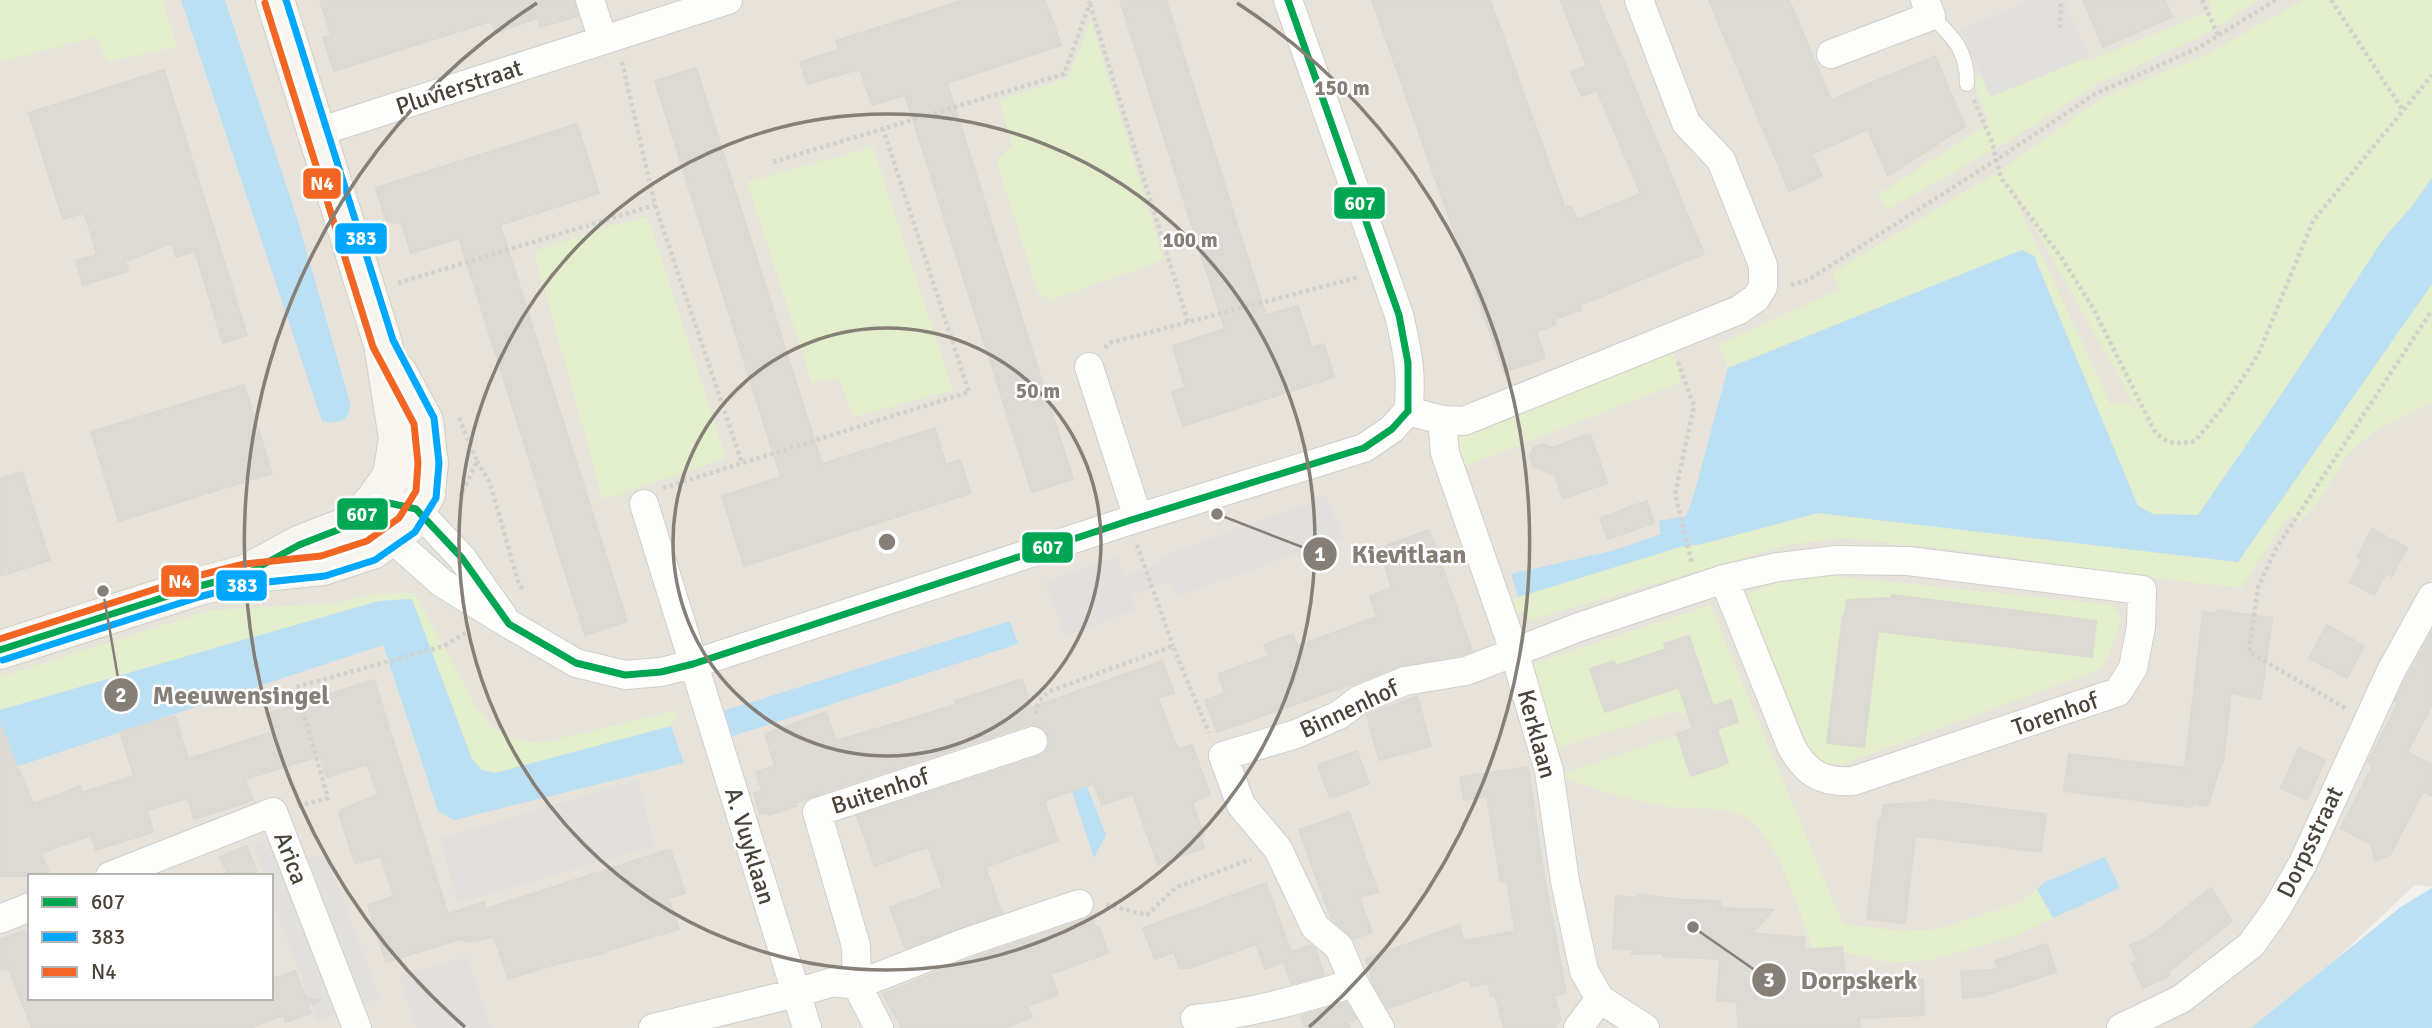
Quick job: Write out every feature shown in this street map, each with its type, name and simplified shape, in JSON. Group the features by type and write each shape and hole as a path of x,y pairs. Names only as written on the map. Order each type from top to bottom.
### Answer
{"street":[{"path":"246,574 299,545 353,524 392,476 398,438 383,344 275,0"},
{"path":"590,0 609,38"},
{"name":"Pluvierstraat","path":"315,133 728,0"},
{"path":"375,500 390,537 442,583 576,663 625,675 661,672 693,664 1133,520 1364,448 1392,429 1408,411 1411,388 1409,355 1399,315 1288,0"},
{"path":"1408,411 1442,420 1464,421 1739,310 1756,298 1763,287 1763,265 1721,160 1686,123 1639,0"},
{"path":"1830,54 1928,8"},
{"path":"0,650 196,587 246,574 323,566 372,550 407,525 426,494 429,463 427,436 424,421 383,344"},
{"path":"1089,368 1133,520"},
{"name":"Kerklaan","path":"1442,420 1445,453 1514,651 1549,771 1565,881 1584,971 1600,999 1645,1028"},
{"path":"375,500 416,509 481,582 509,624"},
{"name":"A. Vuyklaan","path":"644,505 807,1028"},
{"name":"Torenhof","path":"1514,651 1724,579 1778,567 1837,560 1908,561 2142,590 2141,627 2133,668 2118,692 1853,781 1837,782 1819,776 1802,765 1791,746 1724,579"},
{"name":"Dorpsstraat","path":"2121,1028 2181,999 2251,945 2276,910 2303,863 2367,720 2432,597"},
{"name":"Binnenhof","path":"1223,756 1296,734 1339,715 1359,700 1405,681 1466,671 1514,651"},
{"name":"Buitenhof","path":"879,1028 857,985 856,946 817,812 1033,741"},
{"path":"1223,756 1241,805 1278,849 1315,927 1339,947 1354,983 1380,1028"},
{"name":"Arica","path":"115,874 274,812 355,1027"},
{"path":"653,1028 833,982 857,985 964,943 1079,904"},
{"path":"0,919 28,908"},
{"path":"1195,1019 1233,1016 1279,1006 1354,983"},
{"path":"1578,1028 1600,999"}],"lane":[{"path":"1928,8 1954,37 1967,67 1967,84"}],"path":[{"path":"2060,28 2061,0"},
{"path":"2202,0 2218,37"},
{"path":"1763,287 1780,289 1808,280 2095,94 2198,48 2276,0"},
{"path":"2332,0 2402,109"},
{"path":"1091,1 1188,322"},
{"path":"773,162 1064,74 1091,1"},
{"path":"609,38 655,205 742,463"},
{"path":"1967,84 1992,142 2001,178 2061,257 2093,308 2154,430 2162,440 2178,444 2195,441 2230,396 2258,355 2314,221 2432,75"},
{"path":"644,505 662,488 969,392 883,129"},
{"path":"368,292 655,205"},
{"path":"1089,368 1109,343 1384,271"},
{"path":"2367,720 2249,652 2258,587 2277,547 2432,310"},
{"path":"1669,338 1695,406 1675,494 1690,556"},
{"path":"477,461 490,483 518,581 530,602"},
{"path":"1133,520 1173,646 1212,739 1223,756"},
{"path":"274,812 328,798 296,687 444,646 470,629"},
{"path":"1033,741 1038,733 1036,708 1042,697 1050,691 1173,646"},
{"path":"1079,904 1087,900 1147,915 1175,888 1278,849"}],"shaded area":[{"path":"0,0 2432,0 2432,887 2415,885 2263,1028 0,1028"},
{"path":"2032,0 2064,0 2089,57 1990,97 1961,29"},
{"path":"1327,496 1342,537 1176,597 1170,581 1131,596 1136,610 1065,636 1045,582 1117,557 1125,576 1162,563 1160,557"},
{"path":"637,780 655,846 458,903 440,839"},
{"path":"292,831 303,860 326,855 380,998 317,1021 273,901 273,874 263,874 253,845"},
{"path":"467,957 491,1028 416,1028 400,976"}],"green space":[{"path":"0,0 163,0 177,47 108,62 95,37 0,62"},
{"path":"2208,0 2258,0 2202,36 2099,83 2004,144 1887,210 1877,195 1989,123 1972,79 1982,76 1991,97 2080,59 2091,60 2212,10"},
{"path":"2303,0 2432,0 2432,178 2384,238 2198,515 2153,514 2138,506 2034,256 2022,250 1728,368 1719,344 1840,289 1832,273 2002,169 2103,97 2205,55","holes":["2008,180 2137,409 2123,401 2111,405"]},
{"path":"1091,20 1164,260 1051,300 1038,293 996,160 1012,146 999,100 1068,78"},
{"path":"873,147 953,390 854,417 838,378 812,383 747,182"},
{"path":"648,217 726,458 603,500 534,252 608,226"},
{"path":"2432,284 2432,402 2381,427 2349,453 2319,501 2300,522 2289,515 2241,588 1964,551 1843,538 1788,545 1531,620 1519,612 1512,614 1508,600 1680,547 1702,544 1818,513 2238,562"},
{"path":"1671,348 1681,372 1679,383 1460,468 1450,434"},
{"path":"1834,576 2113,605 2121,618 2110,654 2101,669 1841,765 1814,761 1744,595 1787,579"},
{"path":"380,593 415,593 476,707 495,729 520,740 543,743 678,710 671,726 495,773 482,770 472,759 412,599 379,601 0,710 0,677 210,610 338,603"},
{"path":"1710,605 1843,924 1902,931 1937,929 2021,902 2037,889 2053,918 2018,935 1932,960 1892,963 1839,951 1814,956 1782,867 1764,834 1746,817 1722,810 1668,807 1643,802 1594,789 1558,775 1672,737 1698,743 1689,715 1674,712 1550,750 1523,667"}],"water":[{"path":"181,0 225,0 297,218 351,406 346,419 332,423 322,421"},
{"path":"2432,178 2432,284 2238,562 1818,513 1702,544 1680,547 1518,597 1511,574 1615,550 1661,534 1659,521 1686,516 1728,368 2022,250 2034,256 2138,506 2153,514 2198,515 2384,238"},
{"path":"412,599 472,759 482,770 495,773 671,726 684,763 454,820 438,811 383,645 0,772 0,710 379,601"},
{"path":"1010,621 1018,644 730,737 723,711"},
{"path":"1065,770 1086,784 1106,835 1094,858"},
{"path":"2105,857 2120,888 2053,918 2037,889 2045,882"},
{"path":"2432,888 2432,1028 2251,1028 2402,906"}],"building":[{"path":"320,0 574,0 578,16 540,27 537,18 495,33 491,21 334,71 323,38 331,35"},
{"path":"964,0 1045,0 1061,45 947,83 1073,479 1032,492 905,95 872,105 860,69 807,84 800,62 839,50 836,41"},
{"path":"1120,0 1166,0 1266,315 1298,306 1312,348 1324,344 1334,377 1183,426 1172,392 1185,388 1173,346 1225,329"},
{"path":"1372,0 1490,0 1565,208 1571,206 1577,220 1641,194 1597,90 1582,96 1571,72 1587,66 1560,0 1598,0 1704,254 1580,305 1581,310 1554,319 1556,324 1536,332 1545,358 1504,372"},
{"path":"1709,0 1789,0 1831,100 1935,56 1965,126 1888,176 1868,129 1812,154 1822,177 1789,191"},
{"path":"2083,0 2165,0 2172,17 2103,47"},
{"path":"696,68 822,464 935,428 946,465 960,460 971,493 744,566 722,496 781,477 655,81"},
{"path":"164,70 247,335 223,343 195,251 176,257 172,243 125,261 128,271 83,285 76,261 97,255 91,233 84,213 63,219 29,113"},
{"path":"577,124 599,193 500,225 627,621 585,635 459,238 411,253 402,224 386,221 376,188"},
{"path":"244,385 272,473 119,521 91,432"},
{"path":"1590,434 1607,483 1563,499 1555,475 1533,466 1530,457 1534,447 1544,444 1552,448"},
{"path":"22,472 50,560 0,576 0,479"},
{"path":"1647,501 1654,523 1608,539 1600,518"},
{"path":"2372,529 2407,548 2392,576 2386,573 2374,595 2350,582 2362,560 2357,557"},
{"path":"1429,530 1472,651 1399,666 1217,732 1205,700 1225,693 1218,674 1269,656 1264,645 1293,634 1297,646 1377,617 1370,596 1392,588 1379,548"},
{"path":"1892,595 2096,621 2092,657 1878,631 1864,747 1827,743 1847,600 1892,598"},
{"path":"2217,610 2272,618 2261,699 2231,693 2223,763 2208,806 2193,804 2192,807 2064,791 2069,754 2185,768 2203,612 2216,614"},
{"path":"2327,625 2364,646 2347,678 2309,658"},
{"path":"2432,631 2432,705 2407,752 2432,765 2432,796 2423,791 2390,855 2375,861 2371,844 2341,828 2373,765 2368,762 2398,703 2395,701"},
{"path":"1689,636 1713,706 1731,700 1738,722 1717,729 1728,763 1691,776 1677,734 1693,729 1679,687 1605,712 1590,669 1614,661 1616,666 1666,649 1664,644"},
{"path":"1162,661 1174,693 1158,698 1178,750 1192,745 1210,795 1192,802 1204,835 1200,837 1204,848 1158,865 1133,794 1102,805 1094,783 1044,801 1058,841 985,867 1002,913 905,948 890,907 943,888 928,847 875,866 857,816 1038,757 1045,753 1049,745 1049,736 1045,729 1028,725 826,791 795,803 797,806 769,815 768,812 760,814 754,793 762,791 756,772 775,766 765,734 826,712 836,741 956,705 955,701 1022,679 1031,708"},
{"path":"374,680 448,914 484,902 486,909 670,849 685,893 668,898 679,929 605,951 606,953 560,963 508,979 494,937 470,942 460,939 386,962 368,905 394,896 381,856 355,863 339,814 341,810 378,795 367,764 327,777 320,756 245,779 253,800 194,819 188,798 147,810 153,832 96,850 91,835 41,853 49,874 0,876 0,725 33,804 80,786 82,793 134,776 120,732 175,716 188,759 276,731 270,713"},
{"path":"1417,696 1431,746 1379,760 1367,715"},
{"path":"2299,748 2325,760 2307,800 2281,788"},
{"path":"1357,751 1369,784 1330,798 1318,765"},
{"path":"1528,767 1542,865 1566,993 1554,996 1561,1020 1553,1028 1504,1028 1495,995 1491,996 1488,983 1471,987 1469,979 1388,1008 1374,985 1366,959 1459,925 1464,941 1515,931 1507,881 1501,882 1487,796 1464,800 1460,777"},
{"path":"1929,800 2046,814 2041,852 1915,836 1905,923 1867,919 1879,819 1881,820 1884,805"},
{"path":"1349,812 1378,892 1359,897 1372,932 1353,939 1331,918 1299,830"},
{"path":"247,846 257,874 228,874 220,857"},
{"path":"1266,883 1291,952 1310,945 1315,948 1324,975 1291,984 1284,962 1265,969 1256,944 1189,968 1180,968 1174,952 1155,959 1143,928"},
{"path":"2211,888 2232,921 2168,972 2169,976 2143,988 2132,963 2138,961 2130,945 2149,937"},
{"path":"1638,894 1683,900 1720,901 1720,908 1773,910 1752,933 1805,938 1803,950 1842,947 1845,976 1880,974 1881,982 1923,980 1924,1015 1859,1018 1860,1028 1738,1028 1737,1002 1717,1000 1720,959 1663,956 1663,953 1632,954 1632,949 1613,948 1616,896 1637,898"},
{"path":"1091,915 1096,928 1099,927 1108,953 1051,974 1058,995 1028,1006 1032,1017 1005,1028 902,1028 883,994 970,959 1084,920"},
{"path":"24,931 28,940 28,1000 273,1000 277,998 273,979 295,971 306,998 321,1000 308,1005 311,1013 286,1022 283,1015 249,1028 32,1028 8,968 0,970 0,940"},
{"path":"2047,944 2056,972 1982,996 1963,998 1961,972 1998,969 1995,961"},
{"path":"1346,1003 1356,1019 1348,1022 1350,1028 1305,1028 1301,1016"}],"transit line":[{"name":"383","path":"3,660 199,597 248,584 325,576 375,560 415,532 436,498 439,463 434,418 393,340 286,0"},
{"name":"607","path":"1288,0 1399,315 1408,363 1408,411"},
{"name":"N4","path":"0,639 193,577 244,564 321,556 367,541 399,518 416,491 418,463 414,424 373,347 265,3"},
{"name":"607","path":"0,650 196,587 246,574 299,545 353,524 375,500 416,509 462,558 509,624 576,663 625,675 661,672 1364,448 1392,429 1408,411"}],"place":[{"name":"Kievitlaan","path":"1217,514"},
{"name":"Meeuwensingel","path":"103,591"},
{"name":"Dorpskerk","path":"1693,927"}]}
